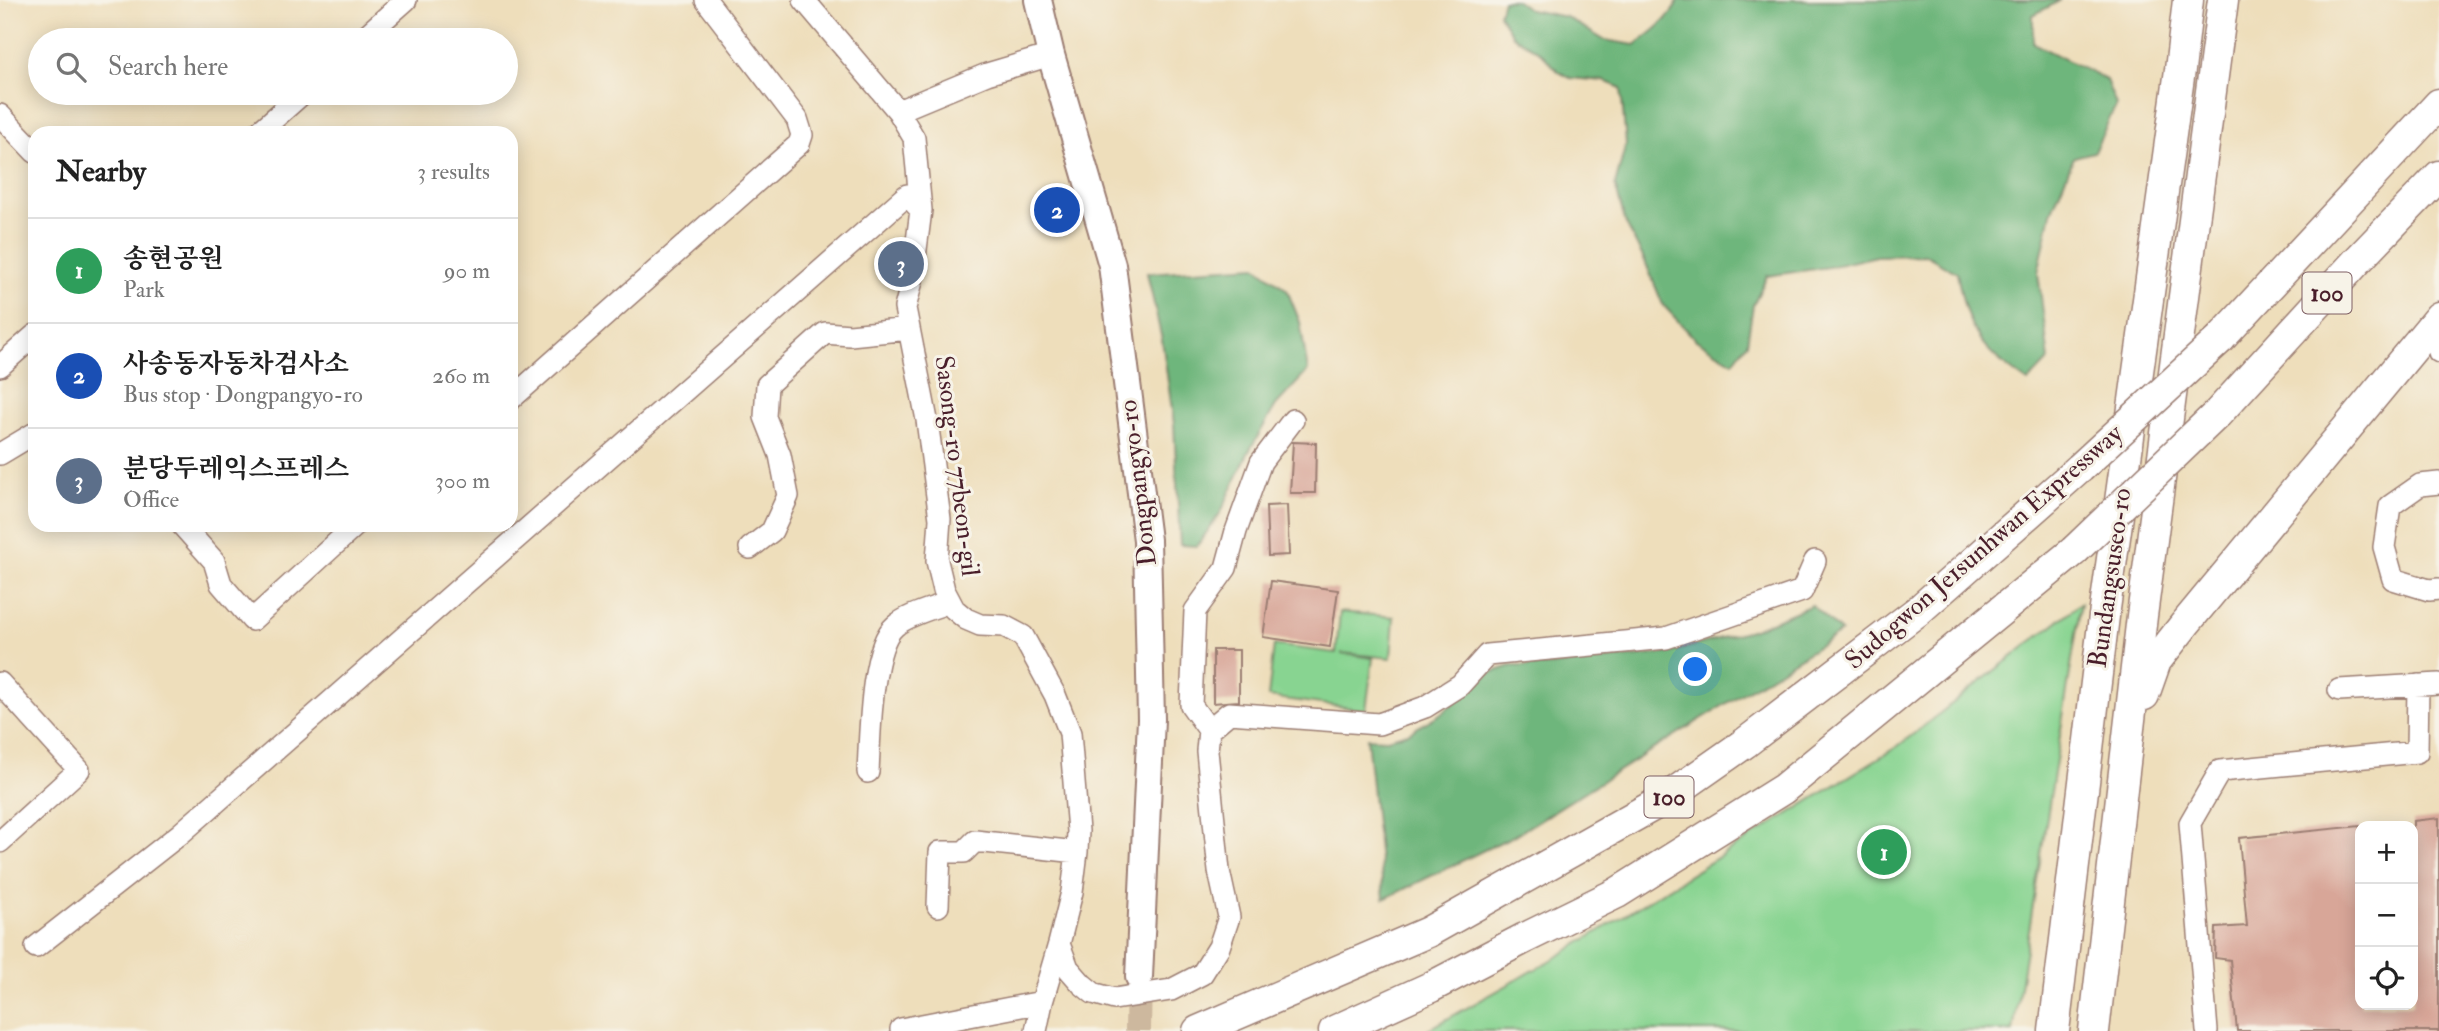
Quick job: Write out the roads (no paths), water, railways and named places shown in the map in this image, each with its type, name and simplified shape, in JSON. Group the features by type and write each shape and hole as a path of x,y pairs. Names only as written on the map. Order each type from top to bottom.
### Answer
{"highway":[{"name":"Bundangsuseo-ro","path":"2054,1031 2104,616 2188,0"},
{"name":"Bundangsuseo-ro","path":"2094,1031 2127,742 2224,0"},
{"name":"Sudogwon Je1sunhwan Expressway","path":"1198,1031 1428,932 1665,799 1745,743 1919,610 2080,468 2220,339 2439,104"},
{"name":"Sudogwon Je1sunhwan Expressway","path":"1334,1031 1431,988 1618,893 1783,789 2074,551 2218,413 2439,176"},
{"path":"2127,742 2156,661 2437,319"}],"main road":[{"name":"Dongpangyo-ro","path":"1038,0 1051,55 1112,265 1147,540 1151,719 1139,977"}],"street":[{"path":"374,28 406,0"},
{"path":"518,393 799,144 802,135 797,119 706,0"},
{"name":"Sasong-ro 77beon-gil","path":"804,0 898,111 914,138 921,210 912,281 905,308 927,420 940,519 937,561 949,602 954,610 970,622 1004,626 1020,633 1055,695 1070,733 1078,831 1077,852 1072,892 1036,1031"},
{"path":"898,111 987,75 1051,55"},
{"path":"266,126 290,105"},
{"path":"0,116 28,145"},
{"path":"36,947 180,834 907,195 921,210"},
{"path":"2437,319 2439,352"},
{"path":"750,548 772,531 788,496 780,455 765,417 766,385 825,332 850,335 909,329"},
{"path":"0,366 28,341"},
{"path":"1059,944 1065,963 1087,989 1107,998 1122,999 1171,990 1202,974 1219,947 1228,917 1219,871 1207,751 1209,730 1191,705 1186,614 1226,568 1236,531 1261,462 1293,420"},
{"path":"0,454 28,437"},
{"path":"2439,483 2420,485 2390,506 2384,547 2393,579 2429,590 2439,589"},
{"path":"188,532 214,561 221,583 251,620 348,532"},
{"path":"1209,730 1229,713 1379,724 1425,707 1460,685 1487,655 1666,638 1802,591 1815,561"},
{"name":"Sasong-ro 77beon-gil","path":"868,772 872,695 888,633 903,621 949,602"},
{"path":"0,683 79,770 0,842"},
{"path":"2207,1031 2190,822 2220,771 2417,752 2429,685 2339,690"},
{"path":"938,906 940,852 964,852 975,841 1077,852"},
{"path":"901,1029 1042,1002"}],"tunnel":[{"path":"1138,1031 1139,977"}],"place":[{"name":"사송동자동차검사소","path":"1057,210"},
{"name":"분당두레익스프레스","path":"901,264"},
{"name":"송현공원","path":"1884,852"}]}
